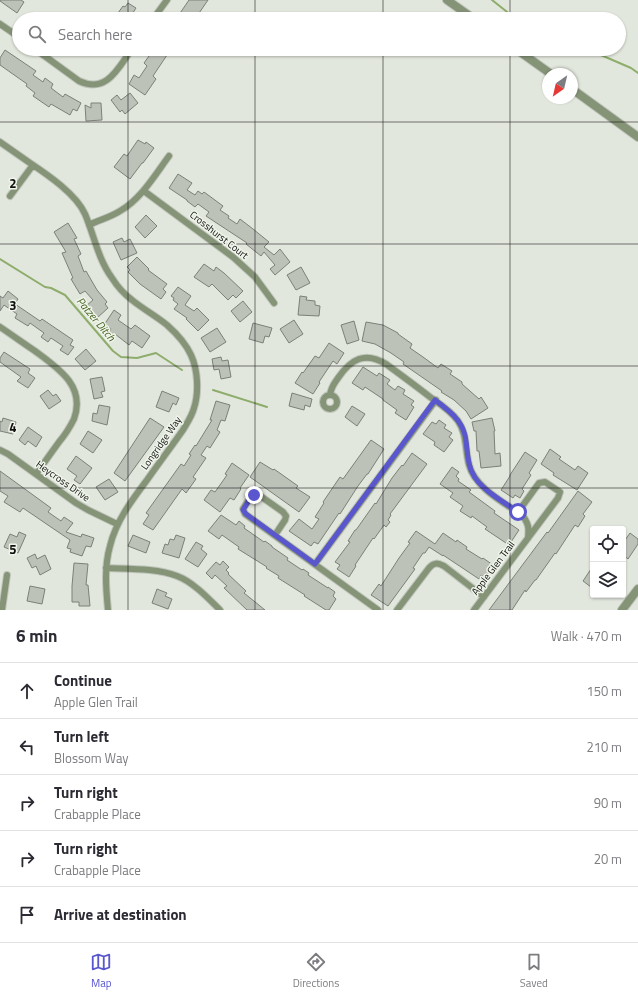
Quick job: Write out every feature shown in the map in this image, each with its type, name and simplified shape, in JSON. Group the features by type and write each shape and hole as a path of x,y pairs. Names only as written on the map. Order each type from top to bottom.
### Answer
{"street":[{"path":"158,12 167,0"},
{"path":"447,0 464,12"},
{"path":"0,24 12,32"},
{"path":"45,56 80,81 94,85 101,84 110,78 127,56"},
{"path":"526,56 543,68"},
{"path":"578,93 638,137"},
{"name":"Longridge Way","path":"0,142 33,165 68,193 84,212 101,259 112,279 133,301 167,325 181,339 191,355 197,375 197,394 190,419 117,524 110,546 106,568 108,610"},
{"path":"89,225 120,211 144,191 169,156"},
{"path":"10,196 33,165"},
{"name":"Crosshurst Court","path":"144,191 233,257 255,277 274,303"},
{"path":"0,327 56,366 72,384 76,395 74,418 69,428 36,474"},
{"name":"Apple Glen Trail","path":"330,395 334,383 349,364 360,358 368,358 378,359 435,400 451,413 459,422 465,435 467,456 473,475 485,489 523,516 529,528 528,538"},
{"path":"315,564 435,400"},
{"name":"Heycross Drive","path":"0,450 8,454 76,503 117,524"},
{"name":"Apple Glen Trail","path":"474,610 558,498 560,492 545,482 539,483 518,512"},
{"path":"275,535 286,516 283,512 258,495 254,495 251,497 243,510 246,514 378,610"},
{"path":"397,610 434,563 444,566 484,597"},
{"path":"106,568 156,571 178,576 198,589 220,610"},
{"path":"2,610 7,575"},
{"path":"622,610 638,589"}],"building":[{"path":"21,0 24,2 18,12 16,12 0,1"},
{"path":"189,0 208,0 200,12 181,12"},
{"path":"128,3 136,8 133,12 119,12 123,6 125,7"},
{"path":"5,50 36,71 33,75 43,82 45,78 53,84 51,88 63,97 65,94 81,103 77,111 73,109 70,115 51,104 49,107 33,96 35,93 26,86 27,84 0,65 0,58"},
{"path":"149,56 166,56 153,76 156,79 145,95 129,84 134,75 139,78 147,66 144,63"},
{"path":"130,93 138,103 125,114 122,110 120,112 111,100 117,95 121,100"},
{"path":"91,103 101,103 102,120 86,121 85,105 91,108"},
{"path":"138,140 145,144 146,142 154,148 130,179 114,167 124,154 127,156"},
{"path":"178,174 192,183 187,190 195,195 198,191 202,194 204,192 223,206 220,210 229,216 228,218 237,224 240,219 269,242 264,247 274,255 280,249 290,262 275,275 270,269 275,265 264,252 261,256 246,244 247,243 206,216 209,212 198,204 195,207 169,188"},
{"path":"146,215 157,226 145,238 135,227"},
{"path":"68,223 77,238 74,239 81,254 78,256 84,272 86,271 97,290 107,302 105,304 108,308 97,318 86,306 93,300 85,291 80,294 71,279 73,278 62,253 66,252 54,232"},
{"path":"122,238 124,242 130,239 137,253 121,260 113,242"},
{"path":"137,257 149,269 148,270 167,284 163,289 166,292 161,299 140,284 128,272 130,270 127,267"},
{"path":"204,264 214,271 216,267 243,291 236,298 233,295 228,300 212,284 209,287 194,277"},
{"path":"301,267 310,283 296,290 287,275"},
{"path":"178,287 191,296 185,305 194,311 197,308 209,320 198,331 186,319 187,318 174,309 178,304 171,296"},
{"path":"8,291 18,299 15,304 40,321 42,319 73,340 70,345 74,347 68,355 60,350 63,346 51,338 48,342 41,337 44,333 30,323 28,326 15,318 17,314 4,305 0,311 0,296 3,298"},
{"path":"300,296 307,297 306,300 315,301 315,305 320,306 319,316 298,315"},
{"path":"243,301 252,312 240,322 231,311"},
{"path":"114,310 121,315 118,320 131,329 135,325 150,336 142,348 132,341 129,345 115,334 113,337 108,333 111,329 104,325"},
{"path":"294,320 303,334 289,343 280,329"},
{"path":"354,321 359,340 347,344 341,325"},
{"path":"366,322 383,325 398,333 412,344 410,348 438,368 441,364 452,371 450,374 462,382 462,384 479,399 481,397 488,408 471,419 466,411 454,400 403,364 404,362 375,344 362,341"},
{"path":"253,323 272,328 269,337 265,336 263,343 249,339"},
{"path":"217,328 226,342 210,352 201,338"},
{"path":"329,343 344,353 337,364 333,361 313,394 295,383 315,356 319,358"},
{"path":"86,349 96,361 85,370 75,359"},
{"path":"4,352 30,369 28,373 35,378 28,388 17,381 21,377 0,362 0,358"},
{"path":"221,357 222,361 228,360 231,377 221,379 219,369 214,370 212,359"},
{"path":"363,367 377,376 379,373 390,380 387,384 395,390 398,386 405,390 403,394 414,401 411,405 414,407 406,420 395,413 397,410 383,399 365,387 363,390 352,383"},
{"path":"102,377 105,391 101,392 103,397 94,399 90,379"},
{"path":"48,390 53,396 56,394 61,401 49,409 40,396"},
{"path":"162,391 179,398 176,405 173,403 169,412 156,407"},
{"path":"292,393 312,399 310,407 305,405 304,410 289,406"},
{"path":"216,401 230,405 225,421 221,420 217,430 220,432 210,448 207,446 201,455 206,458 193,477 196,479 186,493 182,489 153,530 143,524 149,515 146,513 181,464 184,466 191,455 189,454 195,445 196,446 212,420 210,420"},
{"path":"99,405 110,407 107,425 92,421 93,413 97,414"},
{"path":"352,406 365,414 357,426 345,417"},
{"path":"3,418 16,422 13,434 0,431 0,421 2,422"},
{"path":"150,418 164,427 125,481 114,473"},
{"path":"492,418 495,431 495,454 500,453 501,466 481,468 479,451 477,451 476,431 474,431 472,422"},
{"path":"439,420 446,425 444,428 452,433 449,437 453,440 444,452 434,445 435,442 423,434 432,422 436,424"},
{"path":"28,427 42,437 36,447 28,441 25,445 19,440"},
{"path":"88,431 102,440 93,453 80,444"},
{"path":"371,440 384,449 318,544 314,542 311,546 289,531 299,519 312,529 319,519 315,517 324,503 323,502 340,477 343,479"},
{"path":"550,449 561,457 559,459 575,470 578,466 588,473 577,490 553,475 554,473 541,464"},
{"path":"525,452 537,460 529,473 531,475 522,489 524,491 520,498 515,495 513,498 501,490"},
{"path":"412,453 427,464 390,514 391,515 388,520 390,522 386,527 384,525 374,539 373,538 349,577 337,569 340,565 335,562 350,542 348,541 355,530 375,503 376,504 392,478"},
{"path":"76,456 92,468 80,484 74,480 77,476 67,469"},
{"path":"260,462 273,470 274,469 298,486 296,488 310,497 299,512 250,477"},
{"path":"232,463 249,475 234,500 230,498 220,512 204,500 211,490 215,492 227,475 225,474"},
{"path":"452,467 459,472 456,476 459,479 458,481 471,490 469,492 495,511 494,513 519,530 509,545 485,529 487,527 472,516 471,518 460,511 463,506 450,497 453,493 440,484"},
{"path":"0,471 51,508 48,512 61,521 64,517 73,523 66,532 81,537 82,534 94,538 91,547 86,546 82,556 70,552 71,549 67,548 70,540 23,508 20,512 4,502 8,496 0,491"},
{"path":"109,479 118,492 105,500 96,487"},
{"path":"578,491 592,502 583,514 585,516 578,527 575,525 556,554 555,553 526,592 525,590 512,610 489,610 547,532 548,533"},
{"path":"221,515 236,525 239,521 245,526 244,528 272,546 288,558 287,560 309,573 308,575 335,592 333,596 336,599 329,610 326,610 278,578 279,576 238,549 239,547 222,535 219,539 208,531"},
{"path":"416,531 435,544 443,533 456,542 457,540 467,547 466,549 493,565 485,578 481,575 479,579 429,547 425,553 423,553 413,568 415,569 388,606 371,595 379,584 381,586 410,543 408,542"},
{"path":"19,532 26,535 18,553 4,547 10,534 17,537"},
{"path":"630,533 638,539 638,544 628,559 626,557 626,539"},
{"path":"133,535 150,542 146,553 128,546"},
{"path":"176,535 185,538 179,558 162,553 165,544 168,545 170,539 174,540"},
{"path":"196,542 203,546 201,549 207,554 198,567 185,559"},
{"path":"35,554 37,559 45,555 51,569 40,575 36,566 32,568 27,558"},
{"path":"223,561 229,567 226,570 229,573 228,574 246,591 244,593 265,610 247,610 224,588 227,586 215,575 212,579 206,573 216,562 220,565"},
{"path":"74,563 88,564 86,585 88,585 90,606 79,606 79,602 72,602"},
{"path":"590,570 590,586 583,581"},
{"path":"30,586 45,589 42,604 27,601"},
{"path":"157,589 167,593 165,596 172,599 168,609 152,603"}],"waterway":[{"path":"492,0 507,12"},
{"path":"603,56 631,68 638,73"},
{"name":"Patzer Ditch","path":"0,259 45,287 51,288 65,295 113,351 121,357 137,358 156,353 182,370"},
{"name":"Patzer Ditch","path":"213,390 267,407"}],"route":[{"path":"254,495 251,497 243,510 246,514 315,564 435,400 451,413 459,422 465,435 468,463 478,482 485,489 518,512"}]}
